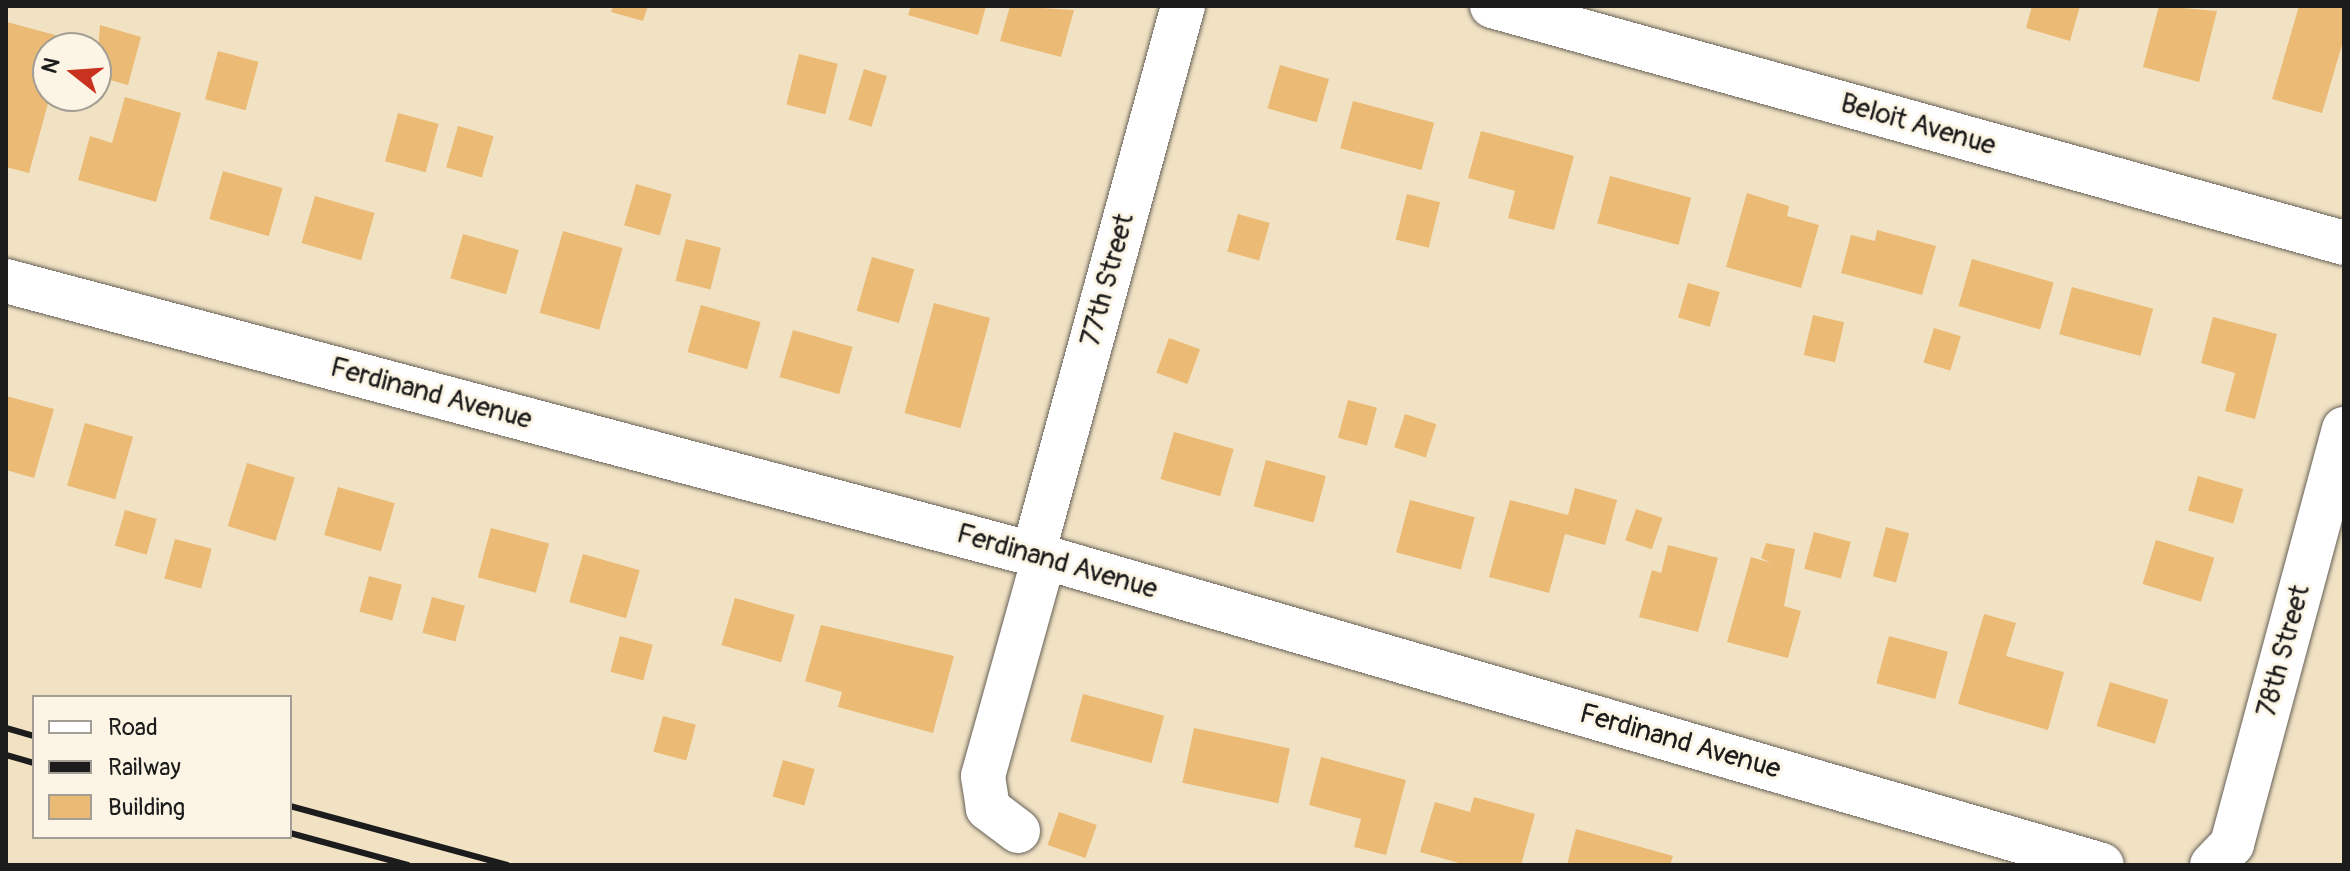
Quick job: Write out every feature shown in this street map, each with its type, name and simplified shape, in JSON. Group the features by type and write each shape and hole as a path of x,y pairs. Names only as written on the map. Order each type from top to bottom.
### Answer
{"street":[{"name":"77th Street","path":"1018,831 988,808 983,776 1183,6"},
{"name":"Beloit Avenue","path":"1492,6 2344,243"},
{"name":"Ferdinand Avenue","path":"6,281 1039,556 2102,865"},
{"name":"78th Street","path":"2212,865 2232,844 2344,429"}],"building":[{"path":"613,6 648,6 643,21 611,12"},
{"path":"911,6 986,6 978,35 908,15"},
{"path":"1010,6 1074,10 1061,57 1000,41"},
{"path":"2032,6 2080,6 2070,41 2026,28"},
{"path":"2159,6 2217,11 2199,82 2143,67"},
{"path":"2299,6 2344,6 2344,38 2322,113 2272,99"},
{"path":"7,22 44,32 32,32 32,112 46,112 29,173 6,167"},
{"path":"100,25 141,37 128,85 112,80 112,32 99,32"},
{"path":"218,51 259,62 246,110 205,99"},
{"path":"799,54 838,64 825,114 786,104"},
{"path":"1280,65 1329,79 1317,122 1268,108"},
{"path":"864,69 887,76 871,127 849,120"},
{"path":"125,97 181,113 156,202 78,180 90,136 112,143"},
{"path":"1353,101 1434,123 1421,170 1340,148"},
{"path":"398,113 439,124 426,172 385,161"},
{"path":"458,126 494,136 482,178 446,167"},
{"path":"1481,131 1574,156 1554,230 1508,218 1515,191 1468,178"},
{"path":"223,171 283,188 269,236 209,219"},
{"path":"1610,176 1691,198 1678,245 1597,223"},
{"path":"636,184 672,194 660,236 624,225"},
{"path":"1747,193 1789,206 1787,216 1819,225 1801,288 1726,267"},
{"path":"1407,194 1440,202 1429,248 1396,240"},
{"path":"315,196 375,213 361,260 301,243"},
{"path":"1238,214 1270,223 1259,261 1227,251"},
{"path":"1877,230 1936,246 1922,295 1841,273 1851,235 1875,241"},
{"path":"563,231 623,248 599,330 540,313"},
{"path":"463,234 519,250 506,294 450,278"},
{"path":"686,239 721,248 711,289 676,281"},
{"path":"872,257 914,269 899,323 857,311"},
{"path":"1972,259 2054,282 2040,330 1958,306"},
{"path":"1688,283 1720,292 1710,327 1678,318"},
{"path":"2072,287 2153,309 2140,356 2059,334"},
{"path":"934,303 990,318 961,428 904,413"},
{"path":"701,305 761,322 747,369 687,352"},
{"path":"1813,315 1844,322 1835,362 1804,355"},
{"path":"2213,317 2277,334 2255,419 2225,411 2235,373 2201,363"},
{"path":"1934,328 1961,336 1950,371 1923,362"},
{"path":"793,330 853,347 839,394 779,377"},
{"path":"1169,338 1200,349 1187,384 1156,373"},
{"path":"6,396 54,409 34,478 6,470"},
{"path":"1348,400 1377,408 1367,445 1338,438"},
{"path":"1405,414 1436,424 1426,457 1394,447"},
{"path":"85,423 133,437 115,499 67,485"},
{"path":"1174,432 1234,449 1220,496 1160,479"},
{"path":"1266,460 1326,476 1313,522 1254,506"},
{"path":"247,463 295,478 276,541 228,526"},
{"path":"2198,476 2243,489 2233,524 2188,511"},
{"path":"338,487 395,503 381,551 324,535"},
{"path":"1575,488 1617,500 1605,545 1565,534 1549,593 1489,577 1510,500 1568,515"},
{"path":"1410,500 1475,517 1461,570 1396,552"},
{"path":"1636,509 1662,518 1652,549 1625,540"},
{"path":"125,510 157,519 147,555 115,546"},
{"path":"1886,527 1909,533 1896,582 1873,576"},
{"path":"491,528 549,544 536,593 478,577"},
{"path":"1814,532 1851,542 1841,579 1804,569"},
{"path":"175,539 212,549 201,588 164,579"},
{"path":"2156,540 2214,558 2201,602 2143,584"},
{"path":"1766,543 1795,549 1784,606 1801,611 1788,658 1727,642 1751,557 1771,563 1761,558"},
{"path":"1668,545 1718,558 1698,632 1639,617 1652,570 1661,573"},
{"path":"583,554 640,570 626,618 569,602"},
{"path":"369,576 402,585 392,621 359,612"},
{"path":"432,597 465,606 455,642 422,633"},
{"path":"735,598 795,615 781,662 721,645"},
{"path":"1984,614 2016,623 2006,656 2064,672 2048,730 1958,704"},
{"path":"821,625 954,656 933,733 838,707 842,692 805,681"},
{"path":"620,636 653,645 643,681 610,672"},
{"path":"1889,636 1948,652 1935,699 1876,683"},
{"path":"2110,682 2168,700 2155,744 2097,726"},
{"path":"1083,694 1164,716 1151,763 1070,741"},
{"path":"663,716 696,725 686,761 653,752"},
{"path":"1194,728 1290,748 1278,803 1182,783"},
{"path":"1321,757 1406,780 1386,855 1354,847 1361,819 1309,805"},
{"path":"783,760 815,769 804,806 773,797"},
{"path":"1474,797 1535,814 1521,865 1466,865 1420,852 1435,802 1470,812"},
{"path":"1059,812 1097,825 1085,858 1048,845"},
{"path":"1576,829 1673,856 1670,865 1567,865"}],"railway":[{"path":"6,728 32,735"},
{"path":"6,755 32,762"},
{"path":"292,807 507,865"},
{"path":"292,834 408,865"}]}
